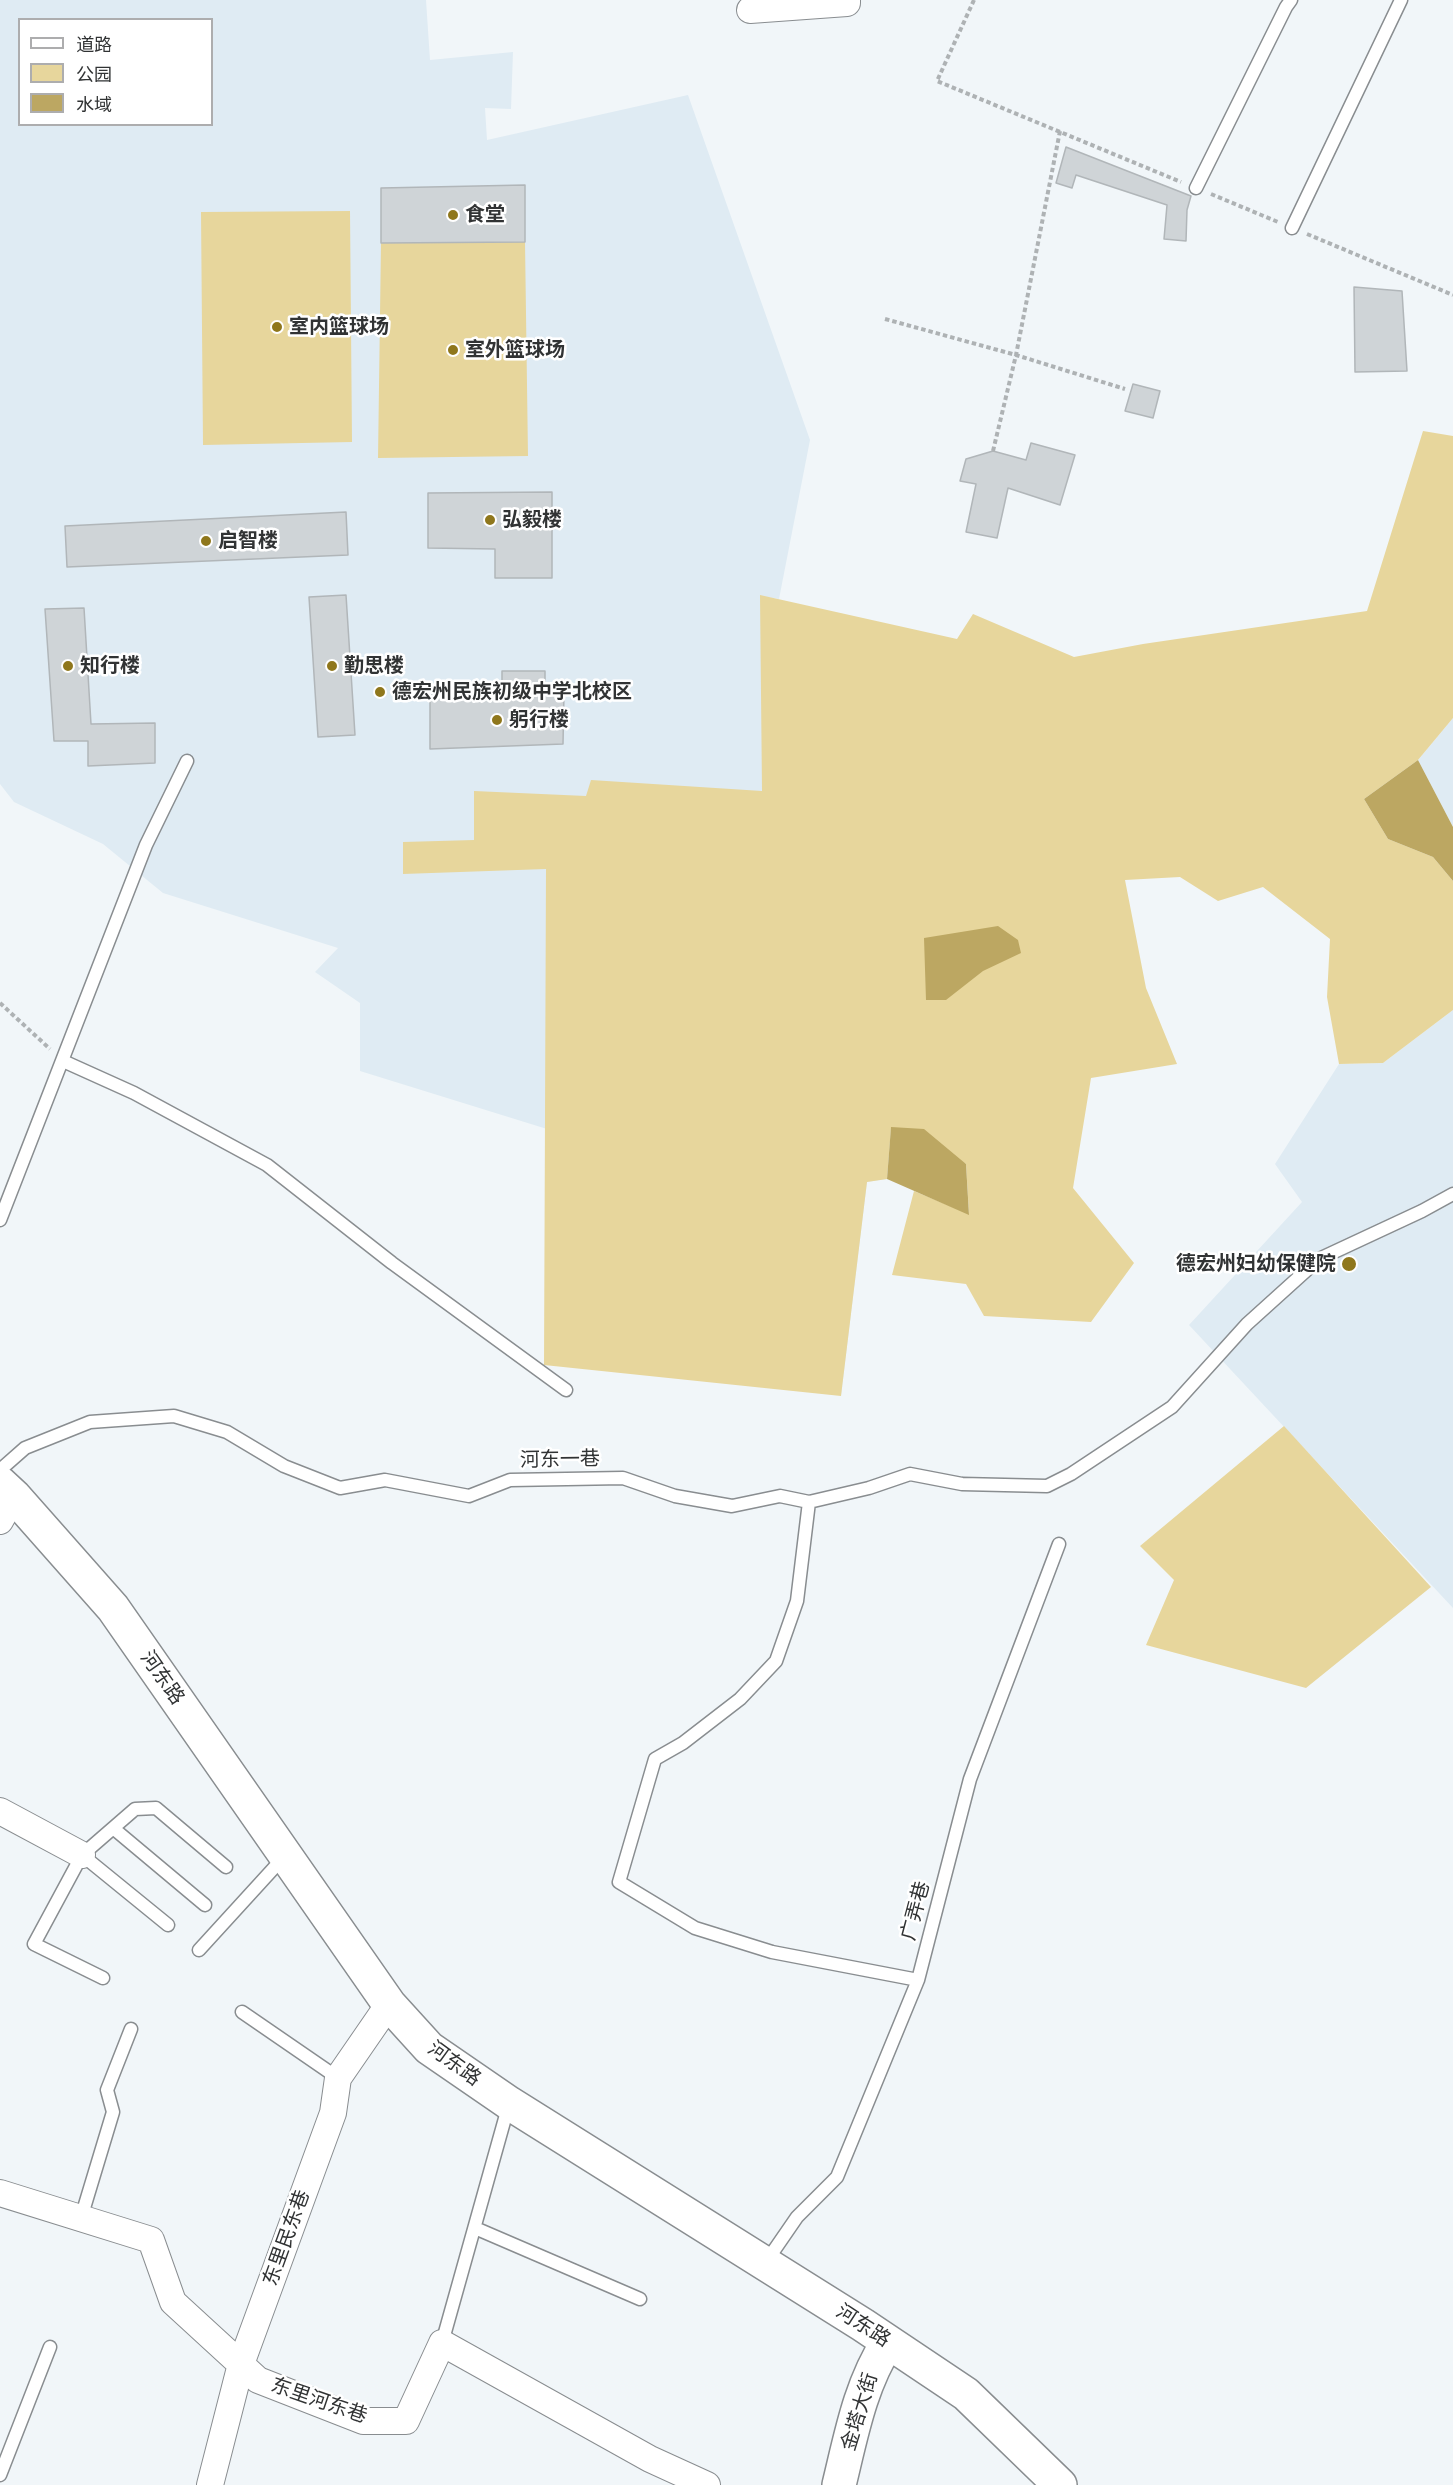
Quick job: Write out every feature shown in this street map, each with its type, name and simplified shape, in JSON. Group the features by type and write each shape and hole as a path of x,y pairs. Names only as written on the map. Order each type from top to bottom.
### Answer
{"main road":[{"name":"河东路","path":"4,1492 113,1608 389,2004 429,2048 509,2103 765,2263 966,2394 1060,2485"},
{"name":"金塔大街","path":"839,2485 862,2395 875,2364 898,2348"},
{"name":"金塔大街","path":"862,2485 884,2402 896,2374 898,2348"}],"street":[{"path":"750,10 847,3 847,0"},
{"path":"0,1811 82,1855"},
{"name":"东里民东巷","path":"210,2485 241,2364 333,2113 338,2078 389,2004"},
{"name":"东里河东巷","path":"0,2193 151,2240 173,2302 258,2380 363,2421 405,2421 442,2343"},
{"path":"442,2343 650,2459 707,2485"}],"lane":[{"path":"1196,188 1291,0"},
{"path":"1292,228 1401,0"},
{"path":"0,1220 146,845 187,761"},
{"path":"63,1061 134,1092 267,1165 392,1263 566,1390"},
{"name":"河东一巷","path":"4,1492 25,1448 90,1422 174,1416 227,1432 284,1466 340,1488 385,1480 469,1496 510,1480 623,1478 675,1496 732,1506 780,1496 809,1502 869,1488 910,1474 962,1484 1047,1486 1071,1474 1172,1407 1247,1324 1319,1259 1453,1194"},
{"path":"809,1502 796,1601 776,1661 740,1699 683,1743 655,1759 619,1882 695,1928 772,1952 918,1980"},
{"name":"广弄巷","path":"765,2263 796,2217 837,2177 918,1980 970,1779 1059,1544"},
{"path":"103,1978 34,1944 82,1855 135,1809 156,1808 226,1867"},
{"path":"113,1828 205,1905"},
{"path":"82,1855 168,1925"},
{"path":"199,1950 286,1856"},
{"path":"242,2012 338,2078"},
{"path":"81,2218 113,2112 107,2090 131,2029"},
{"path":"442,2343 509,2103"},
{"path":"475,2228 640,2299"},
{"path":"0,2475 50,2347"}],"path":[{"path":"974,0 937,81 1453,295"},
{"path":"993,451 1016,355 1060,132"},
{"path":"885,319 1016,355 1125,389"},
{"path":"0,1003 63,1061"}],"shaded area":[{"name":"德宏州民族初级中学北校区","path":"0,0 426,0 430,60 513,52 511,109 485,108 487,140 688,95 810,440 779,599 760,596 906,920 887,1179 867,1182 841,1396 547,1129 360,1071 360,1003 315,972 338,948 163,893 103,844 14,802 0,784"},
{"path":"1453,718 1453,827 1418,760"},
{"name":"德宏州妇幼保健院","path":"1453,1010 1453,1608 1189,1325 1302,1202 1275,1164 1339,1064 1383,1063"}],"green space":[{"name":"室内篮球场","path":"350,211 352,442 203,445 201,212"},
{"name":"室外篮球场","path":"525,242 528,456 378,458 381,243"},
{"path":"1423,431 1453,436 1453,718 1418,760 1364,799 1388,839 1433,857 1453,881 1453,1010 1383,1063 1339,1064 1327,997 1330,939 1263,887 1218,901 1180,877 1125,880 1146,988 1177,1064 1091,1078 1073,1188 1134,1263 1091,1322 984,1316 966,1284 892,1275 914,1191 969,1214 966,1164 891,1128 887,1179 867,1182 841,1396 544,1365 546,869 403,874 403,842 474,840 474,791 586,796 591,780 762,791 760,595 957,639 973,614 1074,657 1143,644 1367,611"},
{"path":"1284,1426 1431,1587 1306,1688 1146,1645 1174,1580 1140,1546"}],"water":[{"path":"1418,760 1453,827 1453,881 1433,857 1388,839 1364,799"},
{"path":"998,926 1018,940 1021,953 983,971 946,1000 926,1000 924,938"},
{"path":"891,1127 924,1129 966,1164 969,1215 887,1179"}],"building":[{"path":"1066,147 1191,196 1187,210 1186,241 1164,239 1167,205 1076,175 1072,188 1056,183"},
{"name":"食堂","path":"525,185 525,242 381,243 381,188"},
{"path":"1354,287 1402,291 1407,371 1355,372"},
{"path":"1133,384 1160,391 1153,418 1125,411"},
{"path":"1031,443 1075,455 1060,505 1008,488 997,538 966,532 976,484 960,481 966,459 993,451 1026,460"},
{"name":"弘毅楼","path":"552,492 552,578 495,578 495,549 428,548 428,493"},
{"name":"启智楼","path":"346,512 348,555 67,567 65,526"},
{"name":"勤思楼","path":"346,595 355,735 318,737 309,597"},
{"name":"知行楼","path":"84,608 91,724 155,723 155,763 88,766 88,741 54,741 45,609"},
{"name":"躬行楼","path":"502,671 545,671 545,693 564,692 563,744 430,749 430,695 502,695"}],"place":[{"name":"食堂","path":"453,215"},
{"name":"室内篮球场","path":"277,327"},
{"name":"室外篮球场","path":"453,350"},
{"name":"弘毅楼","path":"490,520"},
{"name":"启智楼","path":"206,541"},
{"name":"知行楼","path":"68,666"},
{"name":"勤思楼","path":"332,666"},
{"name":"德宏州民族初级中学北校区","path":"380,692"},
{"name":"躬行楼","path":"497,720"},
{"name":"德宏州妇幼保健院","path":"1349,1264"}]}
